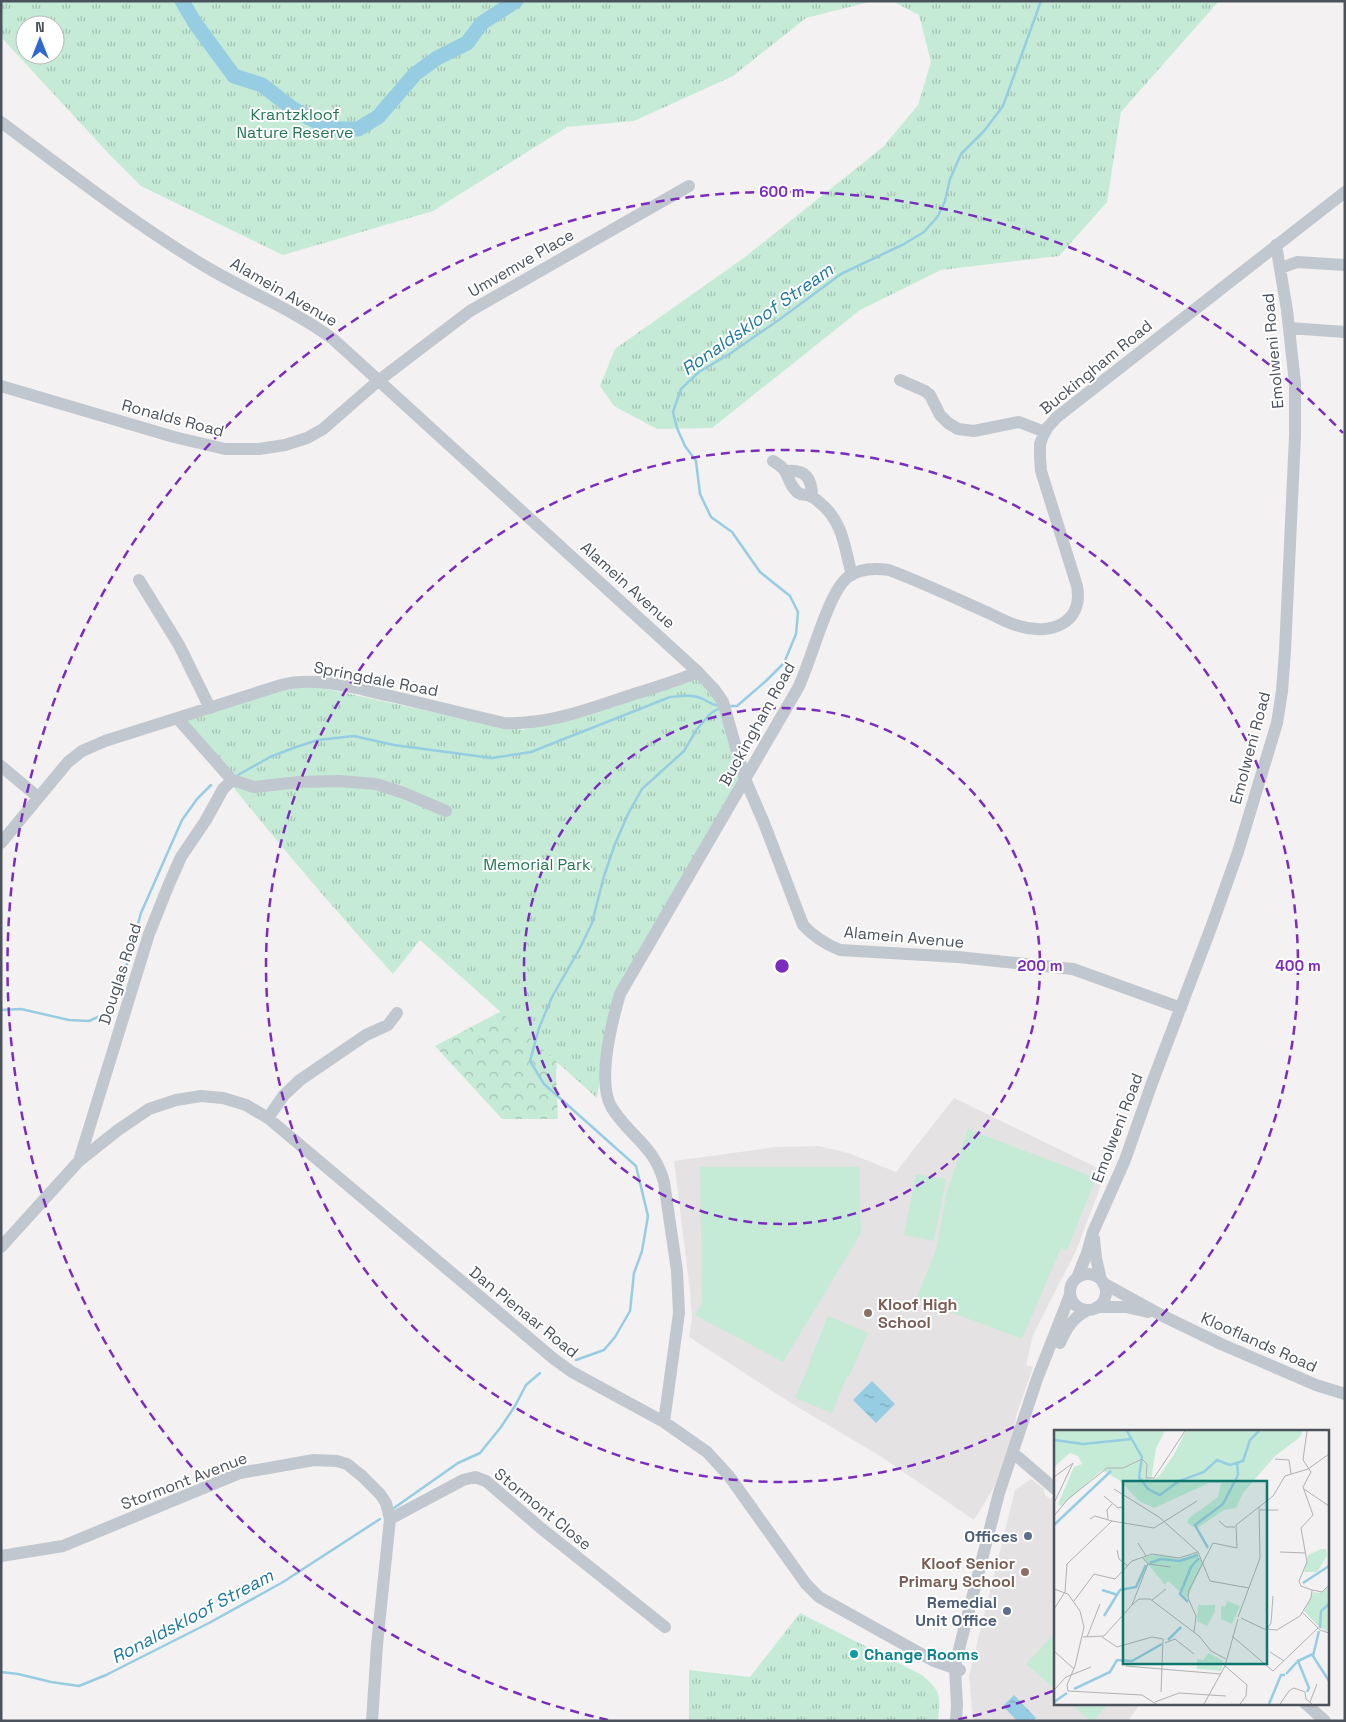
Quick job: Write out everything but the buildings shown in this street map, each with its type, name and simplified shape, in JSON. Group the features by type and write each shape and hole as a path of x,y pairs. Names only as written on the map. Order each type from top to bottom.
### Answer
{"street":[{"name":"Alamein Avenue","path":"1,122 145,228 203,265 312,324 333,338 698,672 714,689 724,706 745,779 803,925 813,936 827,945 840,950 958,957 1073,969 1181,1008"},
{"name":"Umvemve Place","path":"378,380 470,311 689,186"},
{"name":"Buckingham Road","path":"664,1422 680,1313 678,1271 661,1171 652,1153 612,1108 606,1091 606,1070 613,1021 620,994 802,681 836,591 852,575 873,568 889,570 1020,626 1049,629 1063,625 1076,608 1079,599 1041,471 1040,444 1045,432 1057,417 1345,192"},
{"name":"Emolweni Road","path":"1077,1278 1094,1232 1125,1160 1238,852 1272,741 1282,691 1295,436 1295,382 1281,268 1276,245"},
{"path":"1281,268 1297,262 1345,265"},
{"path":"1289,328 1345,332"},
{"name":"Ronalds Road","path":"1,386 192,442 225,449 251,449 285,445 307,438 323,429 378,380"},
{"path":"900,380 930,395 940,415 958,429 974,432 1019,422 1045,432"},
{"path":"773,461 787,471 795,470 805,475 811,484 812,497 823,505 840,531 852,575"},
{"path":"139,580 179,645 210,708"},
{"name":"Springdale Road","path":"2,840 68,762 82,751 105,741 281,685 304,681 353,688 504,722 523,723 546,721 569,715 671,683 698,672"},
{"path":"178,718 232,780 254,787 307,781 376,784 404,793 446,811"},
{"path":"1,766 38,797"},
{"name":"Douglas Road","path":"1,1247 79,1162 147,942 166,892 181,857 206,820 223,789 232,780"},
{"path":"268,1118 284,1095 300,1080 366,1035 388,1025 397,1013"},
{"name":"Dan Pienaar Road","path":"79,1162 118,1130 150,1109 176,1100 201,1096 223,1098 246,1105 268,1118 554,1359 572,1372 664,1422 707,1452 729,1476 814,1592 848,1614 934,1661 958,1669"},
{"name":"Emolweni Road","path":"1094,1232 1094,1251 1102,1281"},
{"path":"956,1721 957,1682 958,1669 960,1643 1002,1484 1037,1379 1070,1295 1072,1284 1077,1278 1087,1274 1092,1275 1102,1281 1105,1287 1105,1298 1093,1309 1077,1317 1064,1332 1043,1383 1016,1463 958,1669"},
{"name":"Klooflands Road","path":"1102,1281 1163,1316 1282,1371 1345,1394"},
{"path":"1070,1295 1075,1304 1083,1309 1093,1309"},
{"name":"Klooflands Road","path":"1093,1309 1134,1308 1163,1316"},
{"name":"Stormont Avenue","path":"1,1556 63,1546 240,1473 314,1460 337,1460 347,1464 380,1494 386,1503 390,1519 377,1645 372,1721"},
{"path":"1016,1463 1038,1474 1054,1488"},
{"name":"Stormont Close","path":"390,1519 463,1480 475,1477 486,1481 542,1529 665,1627"},
{"name":"Dan Pienaar Road","path":"924,1654 942,1656 956,1650 960,1643"},
{"path":"1306,1704 1325,1721"}],"shaded area":[{"name":"Kloof High School","path":"954,1098 1106,1172 1076,1251 1033,1335 1026,1365 1033,1367 1016,1416 1015,1426 994,1487 974,1520 880,1456 791,1403 689,1337 692,1318 690,1291 674,1161 776,1147 818,1146 848,1153 896,1172"},
{"name":"Kloof Senior Primary School","path":"1031,1479 1044,1489 1045,1495 1050,1499 1054,1497 1054,1704 1140,1704 1128,1721 973,1721 969,1676 1015,1490"}],"green space":[{"name":"Krantzkloof Nature Reserve","path":"1,1 873,1 806,18 733,76 634,121 567,127 433,211 283,255 141,186 27,65 65,65 65,15 15,15 15,52 1,37"},
{"path":"892,1 1219,1 1121,112 1107,202 1059,256 941,270 860,310 712,428 657,429 614,406 600,386 615,349 745,257 883,147 918,105 931,62 919,15"},
{"name":"Memorial Park","path":"688,679 701,679 710,682 742,779 610,1007 597,1098 420,940 393,974 285,850 182,722 299,683 523,730"},
{"path":"563,990 556,1074 558,1119 502,1119 435,1046 509,1007"},
{"path":"968,1129 1096,1178 1067,1250 1061,1248 1022,1339 916,1299 937,1247 946,1194"},
{"path":"700,1167 859,1167 861,1233 783,1362 695,1315 702,1304"},
{"path":"916,1174 946,1179 934,1241 904,1235"},
{"path":"828,1316 868,1333 849,1377 847,1376 832,1413 795,1398 811,1361 817,1363 810,1360"},
{"path":"800,1613 922,1675 933,1686 938,1695 938,1721 689,1721 689,1670 750,1677"},
{"path":"1054,1634 1054,1688 1026,1664"},
{"path":"1071,1704 1108,1704 1093,1721 1090,1721"}],"water":[{"path":"872,1381 895,1404 876,1423 853,1400"},
{"path":"1014,1695 1036,1718 1033,1721 1017,1721 1003,1706"}],"waterway":[{"path":"182,1 195,23 234,76 262,85 292,108 322,125 340,129 358,129 378,117 415,74 437,58 467,43 482,23 516,1"},
{"name":"Ronaldskloof Stream","path":"728,706 737,706 784,663 796,634 798,612 790,596 760,572 732,532 711,517 700,494 696,461 685,446 677,428 673,412 681,389 699,372 731,353 841,274 904,244 924,232 938,216 945,201 950,179 961,154 984,131 1003,106 1041,1"},
{"path":"238,775 270,757 318,740 354,736 394,745 492,758 531,752 670,697 695,696 719,706"},
{"name":"Ronaldskloof Stream","path":"576,1360 604,1350 615,1337 630,1311 634,1273 642,1251 648,1216 636,1166 544,1084 530,1061 539,1028 552,997 592,923 604,876 629,812 642,789 684,751 697,729 711,713 720,708"},
{"path":"1,1010 21,1009 69,1020 89,1021 104,1014 117,1000 141,913 182,820 197,799 211,785"},
{"name":"Ronaldskloof Stream","path":"394,1508 458,1463 480,1453 501,1427 526,1385 540,1373"},
{"name":"Ronaldskloof Stream","path":"1,1672 79,1686 106,1675 209,1623 283,1582 380,1519"}],"place":[{"name":"Kloof High School","path":"868,1313"},
{"name":"Offices","path":"1028,1536"},
{"name":"Kloof Senior Primary School","path":"1025,1572"},
{"name":"Remedial Unit Office","path":"1007,1611"},
{"name":"Change Rooms","path":"854,1654"}]}
